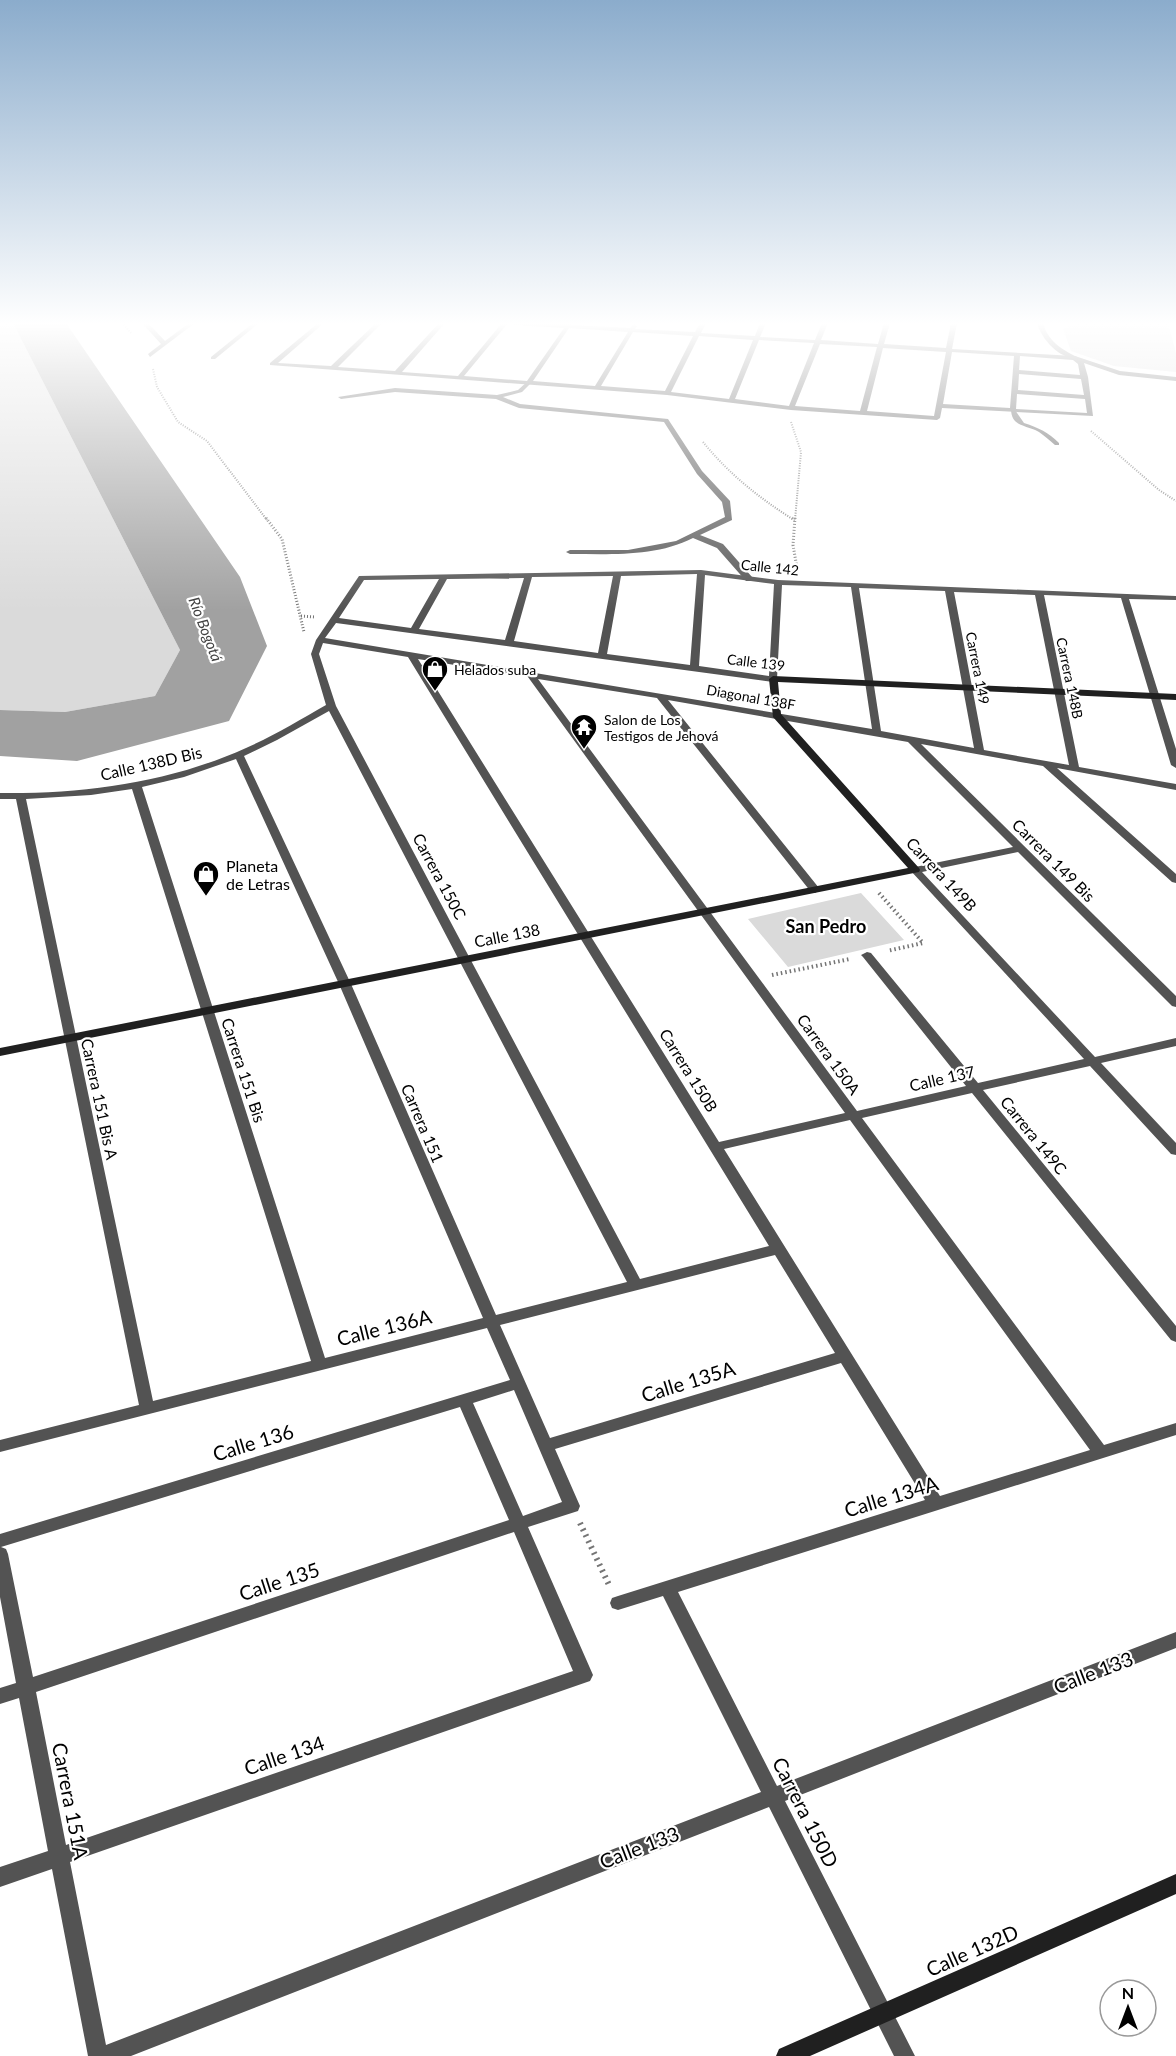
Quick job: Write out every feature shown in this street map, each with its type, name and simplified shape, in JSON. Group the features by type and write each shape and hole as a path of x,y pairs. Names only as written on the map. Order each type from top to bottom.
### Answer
{"main road":[{"name":"Calle 139","path":"773,679 1176,697"},
{"path":"773,679 776,715"},
{"name":"Carrera 149B","path":"776,715 915,870"},
{"name":"Calle 138","path":"0,1052 915,870"},
{"name":"Calle 132D","path":"786,2056 1176,1884"}],"street":[{"path":"570,552 628,552 678,543 729,518 726,501 708,486 699,474 666,420 655,419"},
{"path":"1015,419 1021,425 1041,430 1057,444"},
{"path":"694,536 720,546 749,579"},
{"path":"694,668 701,572"},
{"name":"Calle 142","path":"335,620 362,578 701,572 778,582 1176,598"},
{"path":"602,656 618,573"},
{"path":"510,643 529,575"},
{"path":"414,630 445,576"},
{"path":"773,679 778,582"},
{"path":"855,586 877,733"},
{"name":"Carrera 149","path":"949,589 980,752"},
{"name":"Carrera 148B","path":"1039,593 1075,769"},
{"path":"1124,596 1176,765"},
{"path":"315,654 320,640 335,620"},
{"name":"Calle 139","path":"335,620 773,679"},
{"name":"Diagonal 138F","path":"320,640 776,715 1176,787"},
{"name":"Carrera 150C","path":"315,654 331,706 636,1285"},
{"name":"Carrera 150B","path":"411,654 936,1504"},
{"name":"Carrera 150A","path":"530,674 1101,1453"},
{"path":"660,696 815,890"},
{"name":"Calle 138D Bis","path":"0,796 73,794 136,785 194,771 239,755 331,706"},
{"name":"Carrera 149 Bis","path":"911,740 1176,1003"},
{"name":"Carrera 151","path":"239,755 345,984 572,1506"},
{"path":"1046,764 1176,880"},
{"name":"Carrera 151 Bis","path":"136,785 320,1365"},
{"name":"Carrera 151 Bis A","path":"21,797 147,1408"},
{"name":"Calle 138","path":"915,870 1021,848"},
{"name":"Carrera 149B","path":"915,870 1176,1151"},
{"name":"Carrera 149C","path":"867,955 1176,1336"},
{"name":"Calle 137","path":"715,1147 1176,1042"},
{"name":"Calle 136A","path":"0,1446 778,1249"},
{"name":"Calle 135A","path":"545,1446 844,1356"},
{"name":"Calle 136","path":"0,1541 518,1383"},
{"path":"464,1399 519,1524"},
{"name":"Calle 134A","path":"618,1603 1176,1430"},
{"name":"Calle 135","path":"0,1696 572,1506"},
{"name":"Calle 134","path":"0,1876 584,1675 519,1524"},
{"name":"Carrera 151A","path":"0,1554 98,2056"},
{"name":"Carrera 150D","path":"667,1588 905,2056"},
{"name":"Calle 133","path":"104,2056 1176,1640"}],"path":[{"path":"176,419 207,441 282,539 306,639 315,654"},
{"path":"791,419 801,452 793,544 801,583"},
{"path":"1078,419 1159,490 1176,501"},
{"path":"702,442 721,466 763,501 795,520"},
{"path":"572,1506 618,1603"}],"shaded area":[{"path":"0,419 62,419 180,650 155,696 65,712 0,710"},
{"path":"861,893 904,940 788,967 748,919"}],"water":[{"name":"Río Bogotá","path":"62,419 132,419 240,577 267,646 229,721 77,761 0,756 0,710 65,712 155,696 180,650"}],"place":[{"name":"Helados suba","path":"435,692"},
{"name":"Salon de Los Testigos de Jehová","path":"584,750"},
{"name":"Planeta de Letras","path":"206,897"}],"district":[{"name":"San Pedro","path":"826,926"}]}
